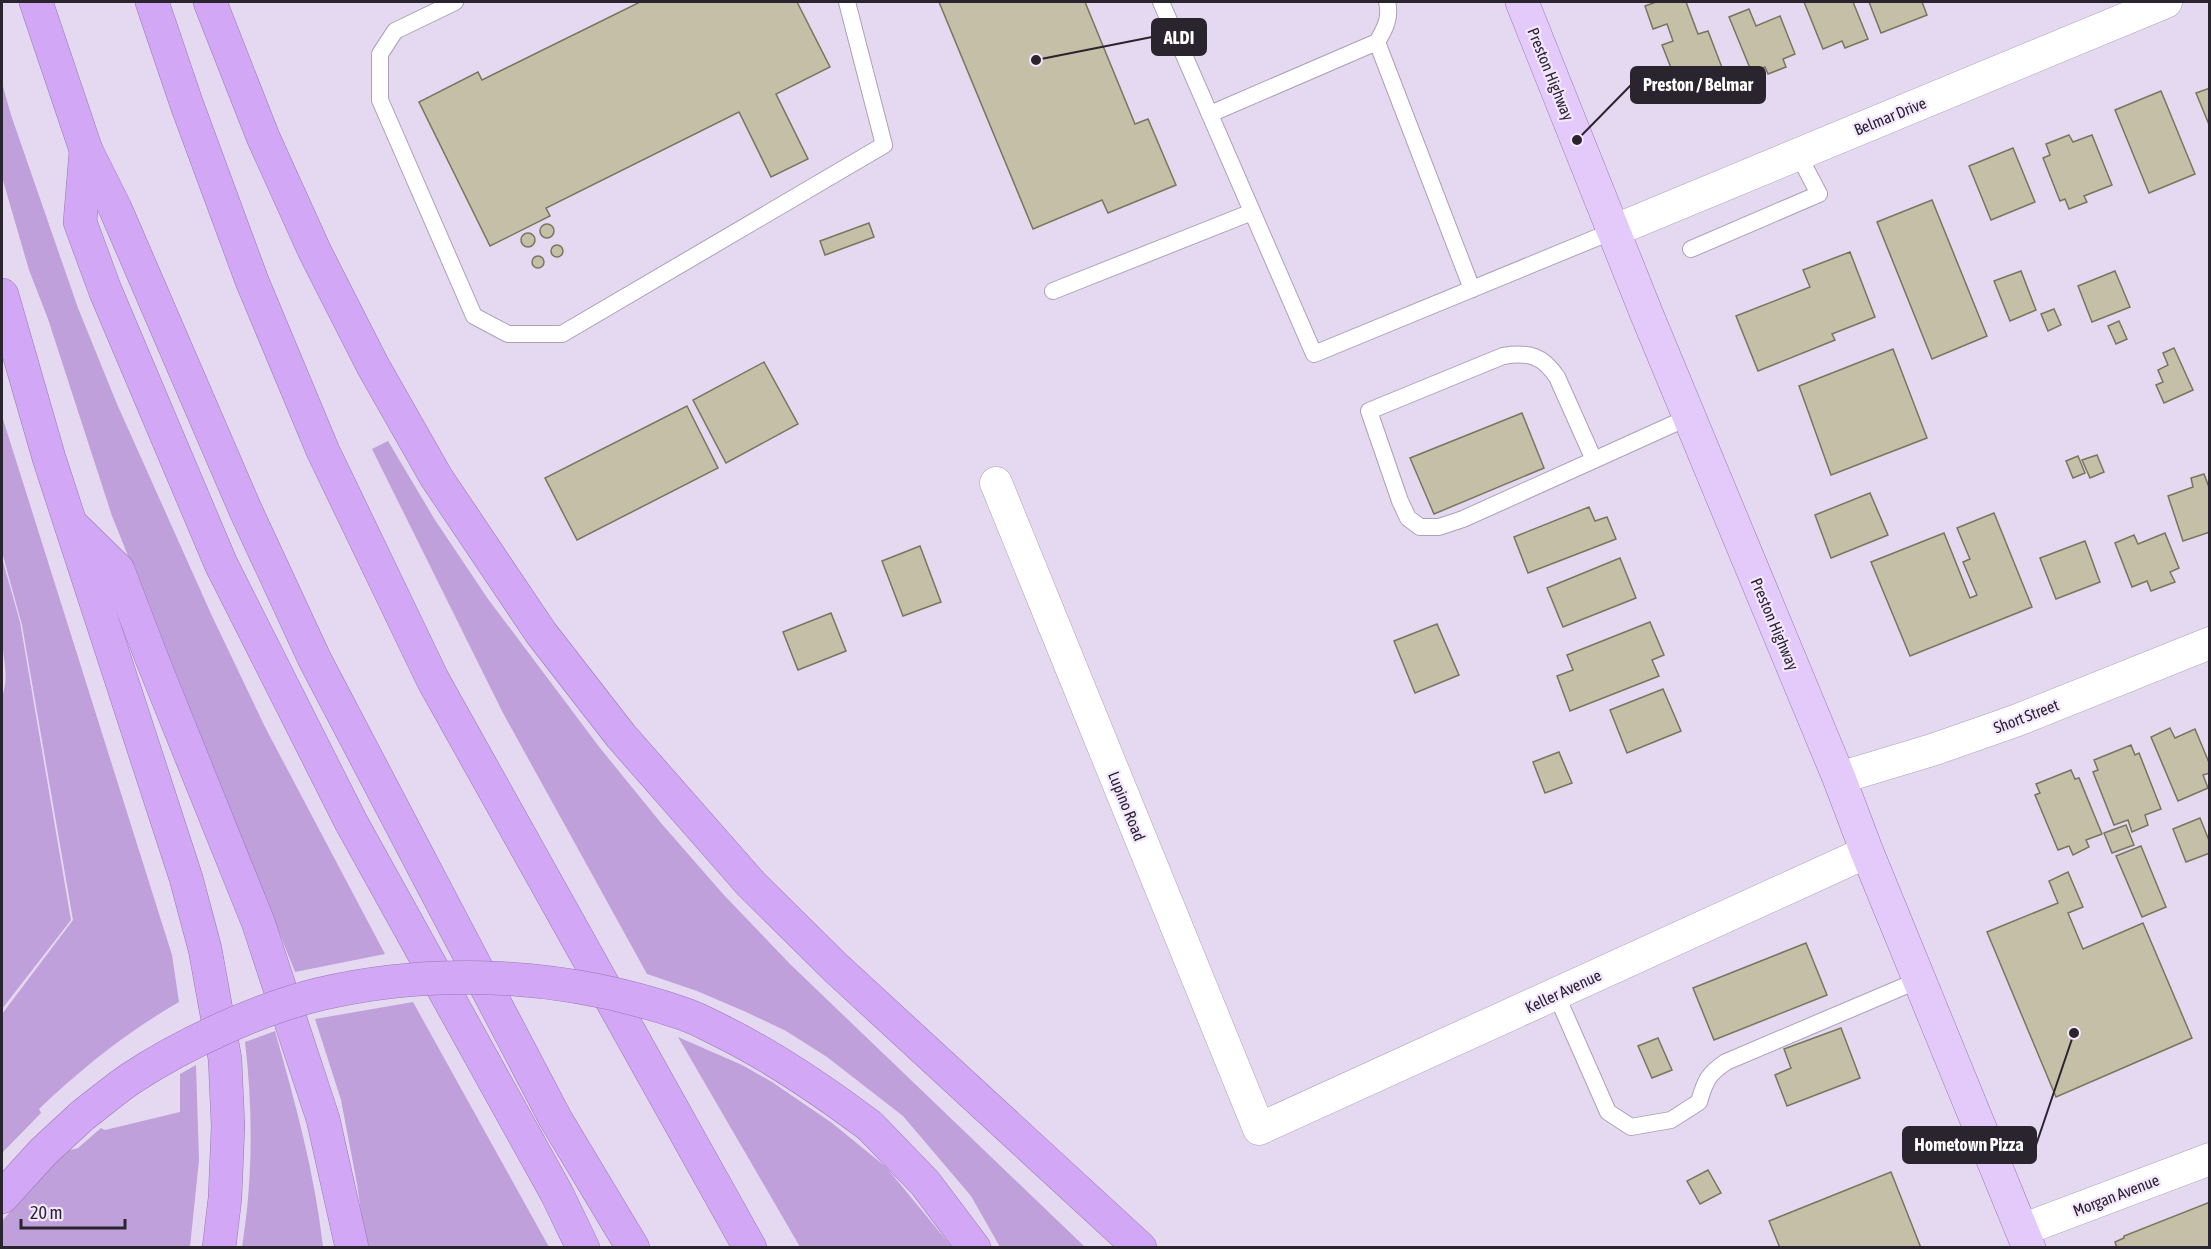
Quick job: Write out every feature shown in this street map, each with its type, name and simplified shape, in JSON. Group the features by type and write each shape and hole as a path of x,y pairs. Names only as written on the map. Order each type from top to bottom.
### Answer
{"highway":[{"path":"36,2 86,150 115,208 245,509 315,660 555,1118 633,1248"},
{"path":"152,2 187,105 257,291 323,450 423,659 554,900 750,1248"},
{"path":"210,2 262,137 315,252 373,366 436,477 541,633 621,736 751,884 836,968 1140,1248"},
{"path":"86,150 80,222 105,290 221,564 351,822 557,1194 583,1248"},
{"path":"2,295 71,525 186,878 205,949 225,1059 228,1115 225,1198 219,1248"},
{"path":"71,525 118,570 258,922 323,1119 352,1248"},
{"path":"2,1197 43,1152 83,1115 129,1079 216,1032 264,1012 320,994 397,981 474,977 550,982 623,997 685,1014 757,1049 815,1085 870,1126 925,1183 974,1248"}],"main road":[{"name":"Preston Highway","path":"1521,2 2025,1239"}],"street":[{"name":"Belmar Drive","path":"1613,231 2166,2"},
{"name":"Lupino Road","path":"996,483 1258,1129"},
{"name":"Short Street","path":"1839,778 1932,750 2015,721 2210,643"},
{"name":"Keller Avenue","path":"1258,1129 1867,852"},
{"name":"Morgan Avenue","path":"2025,1239 2210,1159"}],"lane":[{"path":"455,2 395,31 380,54 380,100 474,316 508,334 562,334 884,145 847,2"},
{"path":"1161,2 1314,354 1613,231"},
{"path":"1210,114 1377,42 1385,28 1389,11 1387,2"},
{"path":"1377,42 1472,289"},
{"path":"1691,249 1819,194 1798,154"},
{"path":"1053,291 1252,212"},
{"path":"1594,460 1557,377 1549,365 1530,355 1503,356 1369,411 1400,501 1408,518 1420,527 1439,527 1463,519 1594,460 1689,417"},
{"path":"1556,994 1608,1112 1631,1127 1671,1120 1699,1102 1711,1072 1726,1062 1919,980"}],"shaded area":[{"path":"2,83 78,308 117,404 212,616 266,729 385,954 295,972 112,516 48,319 29,270 2,177"},
{"path":"2,416 172,955 179,1002 123,1038 72,1079 39,1109 41,1113 2,1153 2,1014 73,920 22,625 2,552"},
{"path":"388,441 435,520 488,599 600,748 661,823 723,894 790,964 1085,1247 1000,1247 971,1196 903,1116 827,1057 786,1031 746,1012 697,991 647,974 503,713 372,449"},
{"path":"2,558 20,622 71,920 2,1009 2,697 6,674 2,643"},
{"path":"413,1002 549,1247 366,1247 341,1100 315,1019"},
{"path":"275,1031 310,1165 323,1247 242,1247 251,1145 245,1042"},
{"path":"678,1037 742,1065 772,1082 832,1123 886,1167 952,1247 800,1247"},
{"path":"196,1065 199,1160 190,1247 2,1247 2,1221 63,1152 78,1148 101,1128 105,1130 180,1112 180,1074"}],"building":[{"path":"640,2 797,2 830,67 776,94 808,159 771,177 739,112 546,208 550,216 490,246 419,102 478,72 482,80"},
{"path":"939,2 1085,2 1135,124 1148,119 1176,185 1108,213 1102,200 1033,229"},
{"path":"1656,2 1686,2 1698,34 1708,31 1726,78 1714,83 1716,89 1684,101 1662,45 1673,41 1667,24 1653,29 1645,6"},
{"path":"1804,2 1853,2 1868,39 1845,48 1842,41 1823,49"},
{"path":"1869,2 1922,2 1927,15 1881,33"},
{"path":"1749,9 1756,26 1780,16 1795,54 1783,59 1786,67 1768,74 1765,67 1752,73 1729,17"},
{"path":"2210,88 2210,127 2196,93"},
{"path":"2161,91 2195,174 2149,193 2115,110"},
{"path":"2069,135 2073,142 2092,135 2112,185 2084,196 2087,202 2069,209 2065,199 2060,201 2043,158 2050,155 2046,144"},
{"path":"2013,148 2035,202 1991,220 1969,166"},
{"path":"1932,200 1987,336 1932,359 1877,222"},
{"path":"869,223 874,237 825,255 820,241"},
{"path":"547,224 552,226 554,231 552,236 547,238 542,236 540,231 542,226"},
{"path":"528,233 533,235 535,240 533,245 528,247 523,245 521,240 523,235"},
{"path":"559,245 562,246 562,256 555,257 552,256 551,249 552,246"},
{"path":"1850,252 1875,317 1832,334 1835,340 1758,371 1736,316 1810,287 1803,270"},
{"path":"540,256 544,262 540,268 536,268 532,260"},
{"path":"2021,271 2036,310 2010,321 1994,281"},
{"path":"2115,271 2130,307 2092,322 2078,286"},
{"path":"2054,309 2061,325 2048,331 2041,314"},
{"path":"2119,321 2127,339 2116,344 2108,326"},
{"path":"2174,348 2193,390 2164,403 2156,385 2163,382 2158,370 2168,365 2163,353"},
{"path":"1893,349 1927,438 1831,475 1799,386"},
{"path":"764,362 798,424 726,463 693,400"},
{"path":"687,406 718,468 577,540 545,478"},
{"path":"1522,413 1544,468 1434,514 1410,458"},
{"path":"2097,455 2104,472 2090,478 2082,460"},
{"path":"2078,456 2085,473 2073,478 2066,461"},
{"path":"2204,474 2210,490 2210,532 2183,541 2168,496 2193,487 2191,478"},
{"path":"1870,493 1888,535 1831,558 1815,515"},
{"path":"1589,507 1595,521 1607,517 1616,539 1528,573 1514,537"},
{"path":"1994,513 2032,607 1910,656 1871,562 1944,533 1970,598 1977,595 1963,562 1970,559 1957,528"},
{"path":"2165,533 2179,568 2170,572 2175,582 2151,591 2147,581 2132,587 2115,543 2134,535 2138,544"},
{"path":"2085,541 2100,582 2056,599 2040,558"},
{"path":"920,546 941,602 903,616 882,561"},
{"path":"1620,558 1636,598 1563,627 1547,588"},
{"path":"831,613 846,651 798,670 783,632"},
{"path":"1650,622 1664,655 1652,660 1659,676 1570,711 1557,676 1573,670 1567,655"},
{"path":"1437,624 1459,675 1415,693 1394,641"},
{"path":"1663,689 1681,731 1627,753 1610,710"},
{"path":"2170,728 2175,738 2195,729 2210,765 2210,773 2203,775 2208,788 2178,801 2151,737"},
{"path":"2131,745 2135,755 2139,753 2161,809 2145,815 2148,825 2132,832 2128,820 2114,825 2093,772 2098,770 2094,760"},
{"path":"1559,752 1572,783 1545,793 1533,762"},
{"path":"2071,770 2075,779 2079,778 2102,834 2086,840 2089,847 2073,855 2069,846 2058,850 2035,795 2040,793 2036,784"},
{"path":"2200,818 2210,843 2210,853 2186,862 2173,829"},
{"path":"2126,825 2134,845 2112,853 2104,833"},
{"path":"2141,846 2166,907 2142,917 2116,856"},
{"path":"2068,872 2083,907 2068,913 2083,949 2143,923 2192,1038 2056,1097 1987,932 2058,903 2049,881"},
{"path":"1806,943 1827,995 1714,1040 1693,988"},
{"path":"1841,1028 1860,1078 1787,1106 1775,1075 1791,1068 1784,1049"},
{"path":"1658,1038 1672,1070 1652,1078 1638,1046"},
{"path":"1708,1170 1721,1193 1700,1204 1687,1181"},
{"path":"1891,1172 1921,1248 1780,1248 1769,1221"},
{"path":"2210,1202 2210,1248 2117,1248 2115,1242 2124,1236"}],"place":[{"name":"ALDI","path":"1036,60"},
{"name":"Preston / Belmar","path":"1577,140"},
{"name":"Hometown Pizza","path":"2074,1033"}]}
